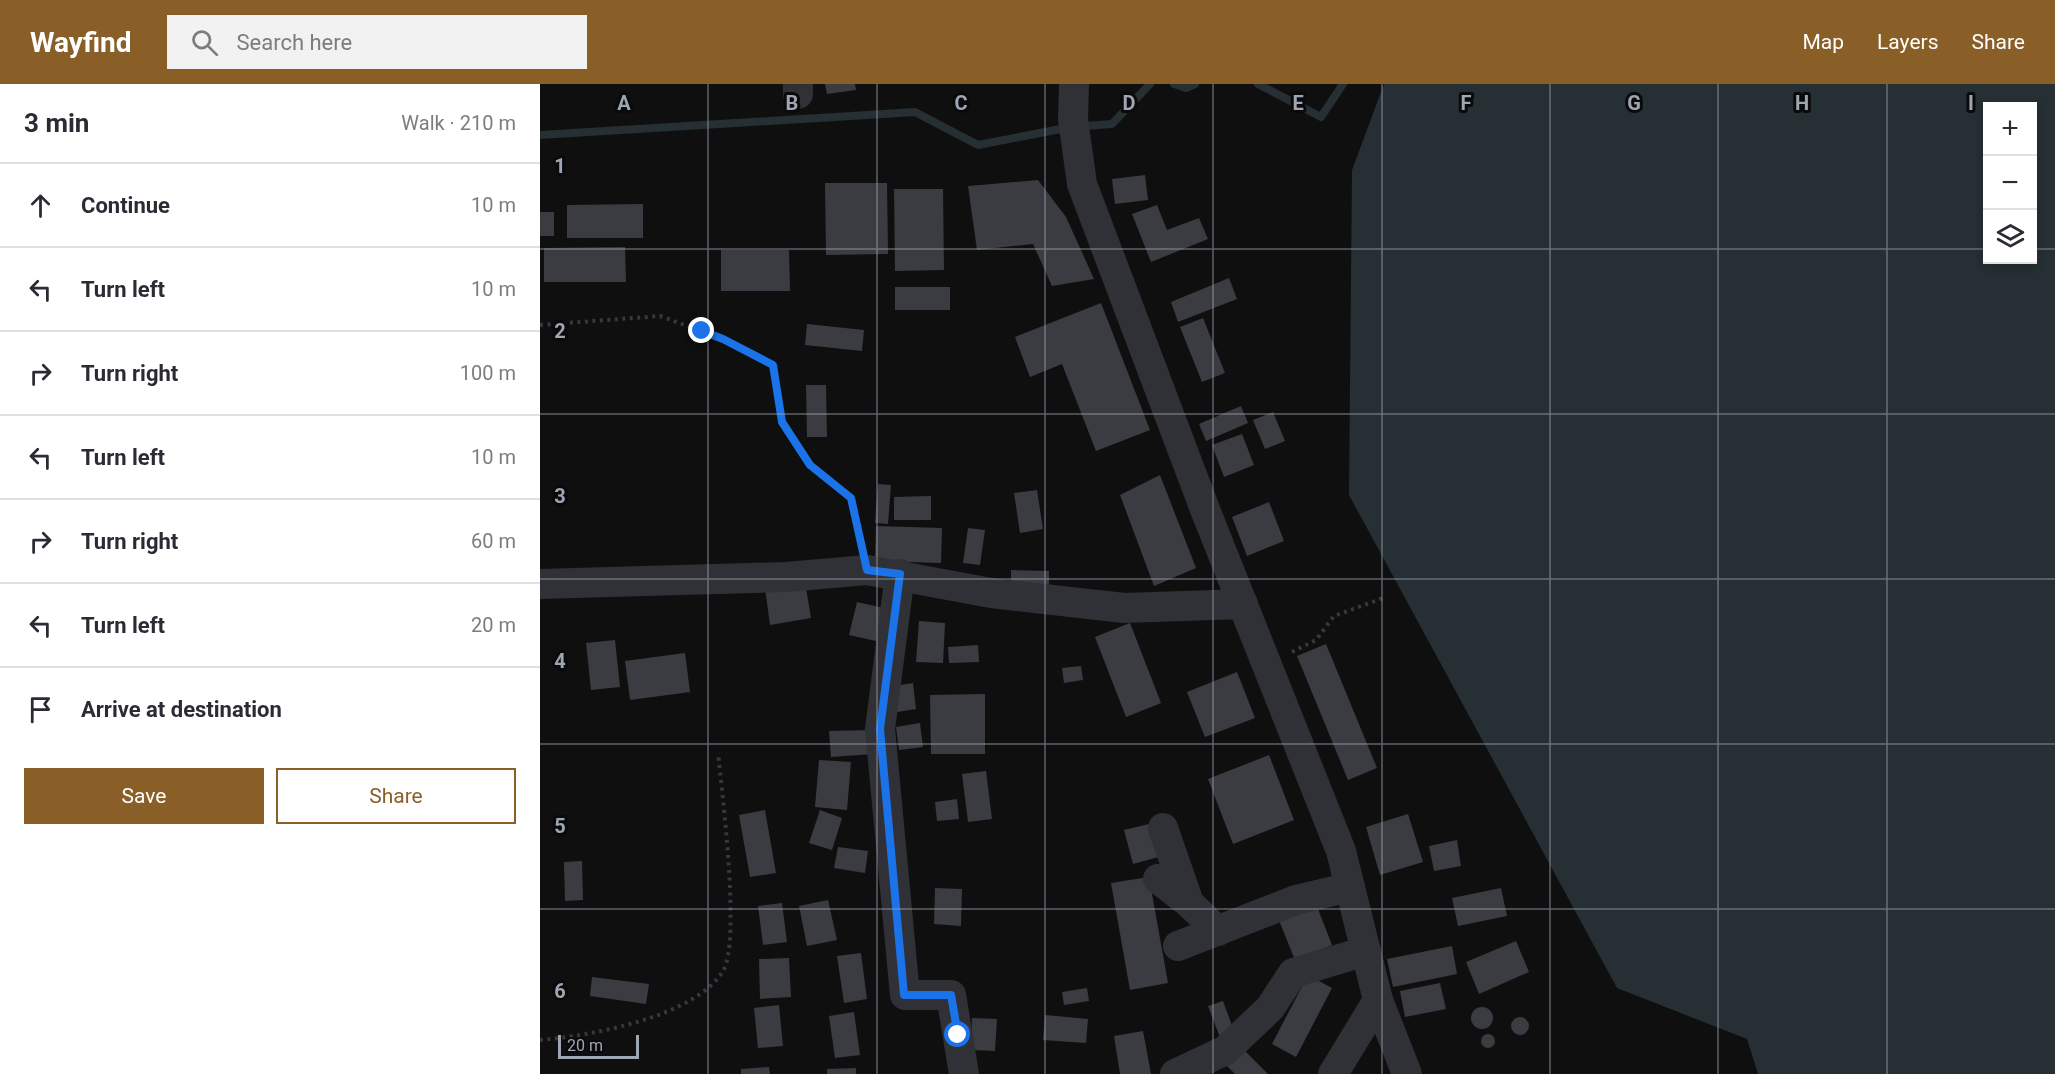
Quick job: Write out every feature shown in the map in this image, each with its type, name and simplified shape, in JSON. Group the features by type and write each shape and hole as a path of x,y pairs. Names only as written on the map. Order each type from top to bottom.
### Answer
{"street":[{"path":"1074,84 1074,128 1082,184 1341,851 1377,1000 1407,1074"},
{"path":"540,584 786,577 867,570 900,574 991,593 1124,608 1243,603"},
{"path":"900,574 880,729 904,995 951,995 964,1074"},
{"path":"1163,828 1189,903"},
{"path":"1158,879 1189,903 1218,931"},
{"path":"1179,946 1296,900 1350,886"},
{"path":"1175,1074 1226,1050 1270,1008 1293,973 1366,951"},
{"path":"1333,1074 1377,1000"}],"path":[{"path":"540,325 660,316 723,339 773,365 782,422 810,465 851,498 867,570"},
{"path":"1267,664 1317,640 1334,616 1386,597"},
{"path":"540,1040 590,1035 667,1011 706,991 724,969 730,926 729,871 718,753"}],"shaded area":[{"path":"1384,84 2055,84 2055,1074 1758,1074 1747,1039 1617,988 1349,495 1352,170"}],"building":[{"path":"825,84 855,84 856,90 827,94"},
{"path":"1145,175 1148,200 1115,204 1112,179"},
{"path":"1038,180 1066,217 1094,279 1052,286 1033,244 977,250 968,186"},
{"path":"825,183 887,183 888,254 826,255"},
{"path":"894,189 943,189 944,270 895,271"},
{"path":"643,204 643,238 567,238 567,205"},
{"path":"1157,205 1167,230 1199,218 1208,239 1151,262 1132,214"},
{"path":"540,212 554,212 554,236 540,236"},
{"path":"625,247 626,282 544,282 544,248"},
{"path":"721,250 789,250 790,291 721,291"},
{"path":"1229,278 1237,299 1178,322 1171,302"},
{"path":"895,287 950,287 950,310 895,310"},
{"path":"1101,303 1150,430 1096,451 1062,364 1030,377 1015,337"},
{"path":"1203,318 1225,373 1202,382 1180,327"},
{"path":"807,324 864,330 862,351 805,345"},
{"path":"806,385 826,385 827,437 807,437"},
{"path":"1241,406 1248,423 1206,441 1199,424"},
{"path":"1273,412 1285,441 1265,449 1253,420"},
{"path":"1242,434 1254,465 1224,477 1212,445"},
{"path":"1160,475 1196,568 1154,586 1120,495"},
{"path":"878,484 891,485 888,524 875,523"},
{"path":"1037,490 1043,529 1020,533 1014,493"},
{"path":"931,496 931,520 894,520 894,497"},
{"path":"1269,502 1284,541 1247,556 1232,517"},
{"path":"876,526 942,528 941,563 875,561"},
{"path":"968,528 985,530 980,565 963,563"},
{"path":"1011,570 1049,571 1049,586 1011,585"},
{"path":"805,582 811,618 770,625 765,588"},
{"path":"857,602 893,610 885,643 849,635"},
{"path":"919,621 945,623 943,663 916,662"},
{"path":"1130,623 1161,703 1126,717 1095,637"},
{"path":"615,640 620,687 591,690 586,643"},
{"path":"1326,644 1377,768 1348,780 1297,656"},
{"path":"978,645 979,662 949,663 948,647"},
{"path":"685,653 690,692 630,700 625,661"},
{"path":"1081,666 1083,680 1064,683 1062,668"},
{"path":"1237,672 1255,718 1205,737 1187,692"},
{"path":"913,683 916,709 891,713 888,687"},
{"path":"985,694 985,754 931,754 930,695"},
{"path":"920,723 923,747 899,750 896,727"},
{"path":"872,730 873,754 831,757 829,731"},
{"path":"1269,755 1294,820 1233,844 1208,779"},
{"path":"819,760 851,762 847,810 815,807"},
{"path":"986,771 992,819 968,822 962,774"},
{"path":"957,799 959,819 937,821 935,802"},
{"path":"765,810 776,873 750,877 739,815"},
{"path":"820,810 842,818 832,850 809,843"},
{"path":"1408,814 1423,862 1380,875 1366,827"},
{"path":"1153,823 1162,856 1133,864 1124,830"},
{"path":"1457,840 1461,866 1434,871 1429,846"},
{"path":"838,847 868,851 865,873 834,868"},
{"path":"582,861 583,900 565,901 564,862"},
{"path":"1149,877 1168,983 1130,990 1111,883"},
{"path":"935,888 962,889 961,926 934,924"},
{"path":"1501,888 1507,916 1458,926 1452,898"},
{"path":"828,900 837,940 807,946 799,906"},
{"path":"782,903 787,942 763,945 758,906"},
{"path":"1316,904 1332,945 1295,960 1278,918"},
{"path":"1516,941 1529,972 1479,994 1466,962"},
{"path":"1452,946 1457,974 1393,987 1387,959"},
{"path":"861,953 867,999 844,1003 837,956"},
{"path":"789,958 791,997 760,999 759,959"},
{"path":"1308,975 1332,988 1296,1057 1272,1044"},
{"path":"592,977 649,984 646,1004 590,996"},
{"path":"1440,983 1446,1009 1405,1017 1400,991"},
{"path":"1087,988 1089,1001 1064,1005 1062,992"},
{"path":"1223,1001 1235,1034 1221,1040 1208,1006"},
{"path":"779,1005 783,1046 758,1048 754,1008"},
{"path":"1482,1007 1492,1014 1493,1018 1486,1028 1482,1029 1472,1022 1471,1018 1478,1008"},
{"path":"854,1012 860,1055 835,1058 829,1016"},
{"path":"1045,1015 1088,1019 1086,1043 1043,1040"},
{"path":"1520,1017 1526,1020 1529,1026 1526,1032 1520,1035 1514,1032 1511,1026 1514,1020"},
{"path":"972,1018 997,1019 995,1051 971,1050"},
{"path":"1143,1031 1151,1074 1120,1074 1114,1036"},
{"path":"1488,1034 1493,1036 1495,1041 1493,1046 1488,1048 1483,1046 1481,1041 1483,1036"},
{"path":"1242,1048 1268,1074 1235,1074 1226,1065"},
{"path":"769,1067 770,1074 741,1074 741,1069"},
{"path":"856,1068 856,1074 827,1074 827,1069"}],"waterway":[{"path":"540,135 915,112 978,145 1071,127 1112,124 1150,84"},
{"path":"1174,84 1186,88 1195,84"},
{"path":"1258,84 1321,117 1343,84"}],"route":[{"path":"702,331 723,339 773,365 782,422 810,465 851,498 867,570 900,574 880,729 904,995 951,995 958,1035"}]}
